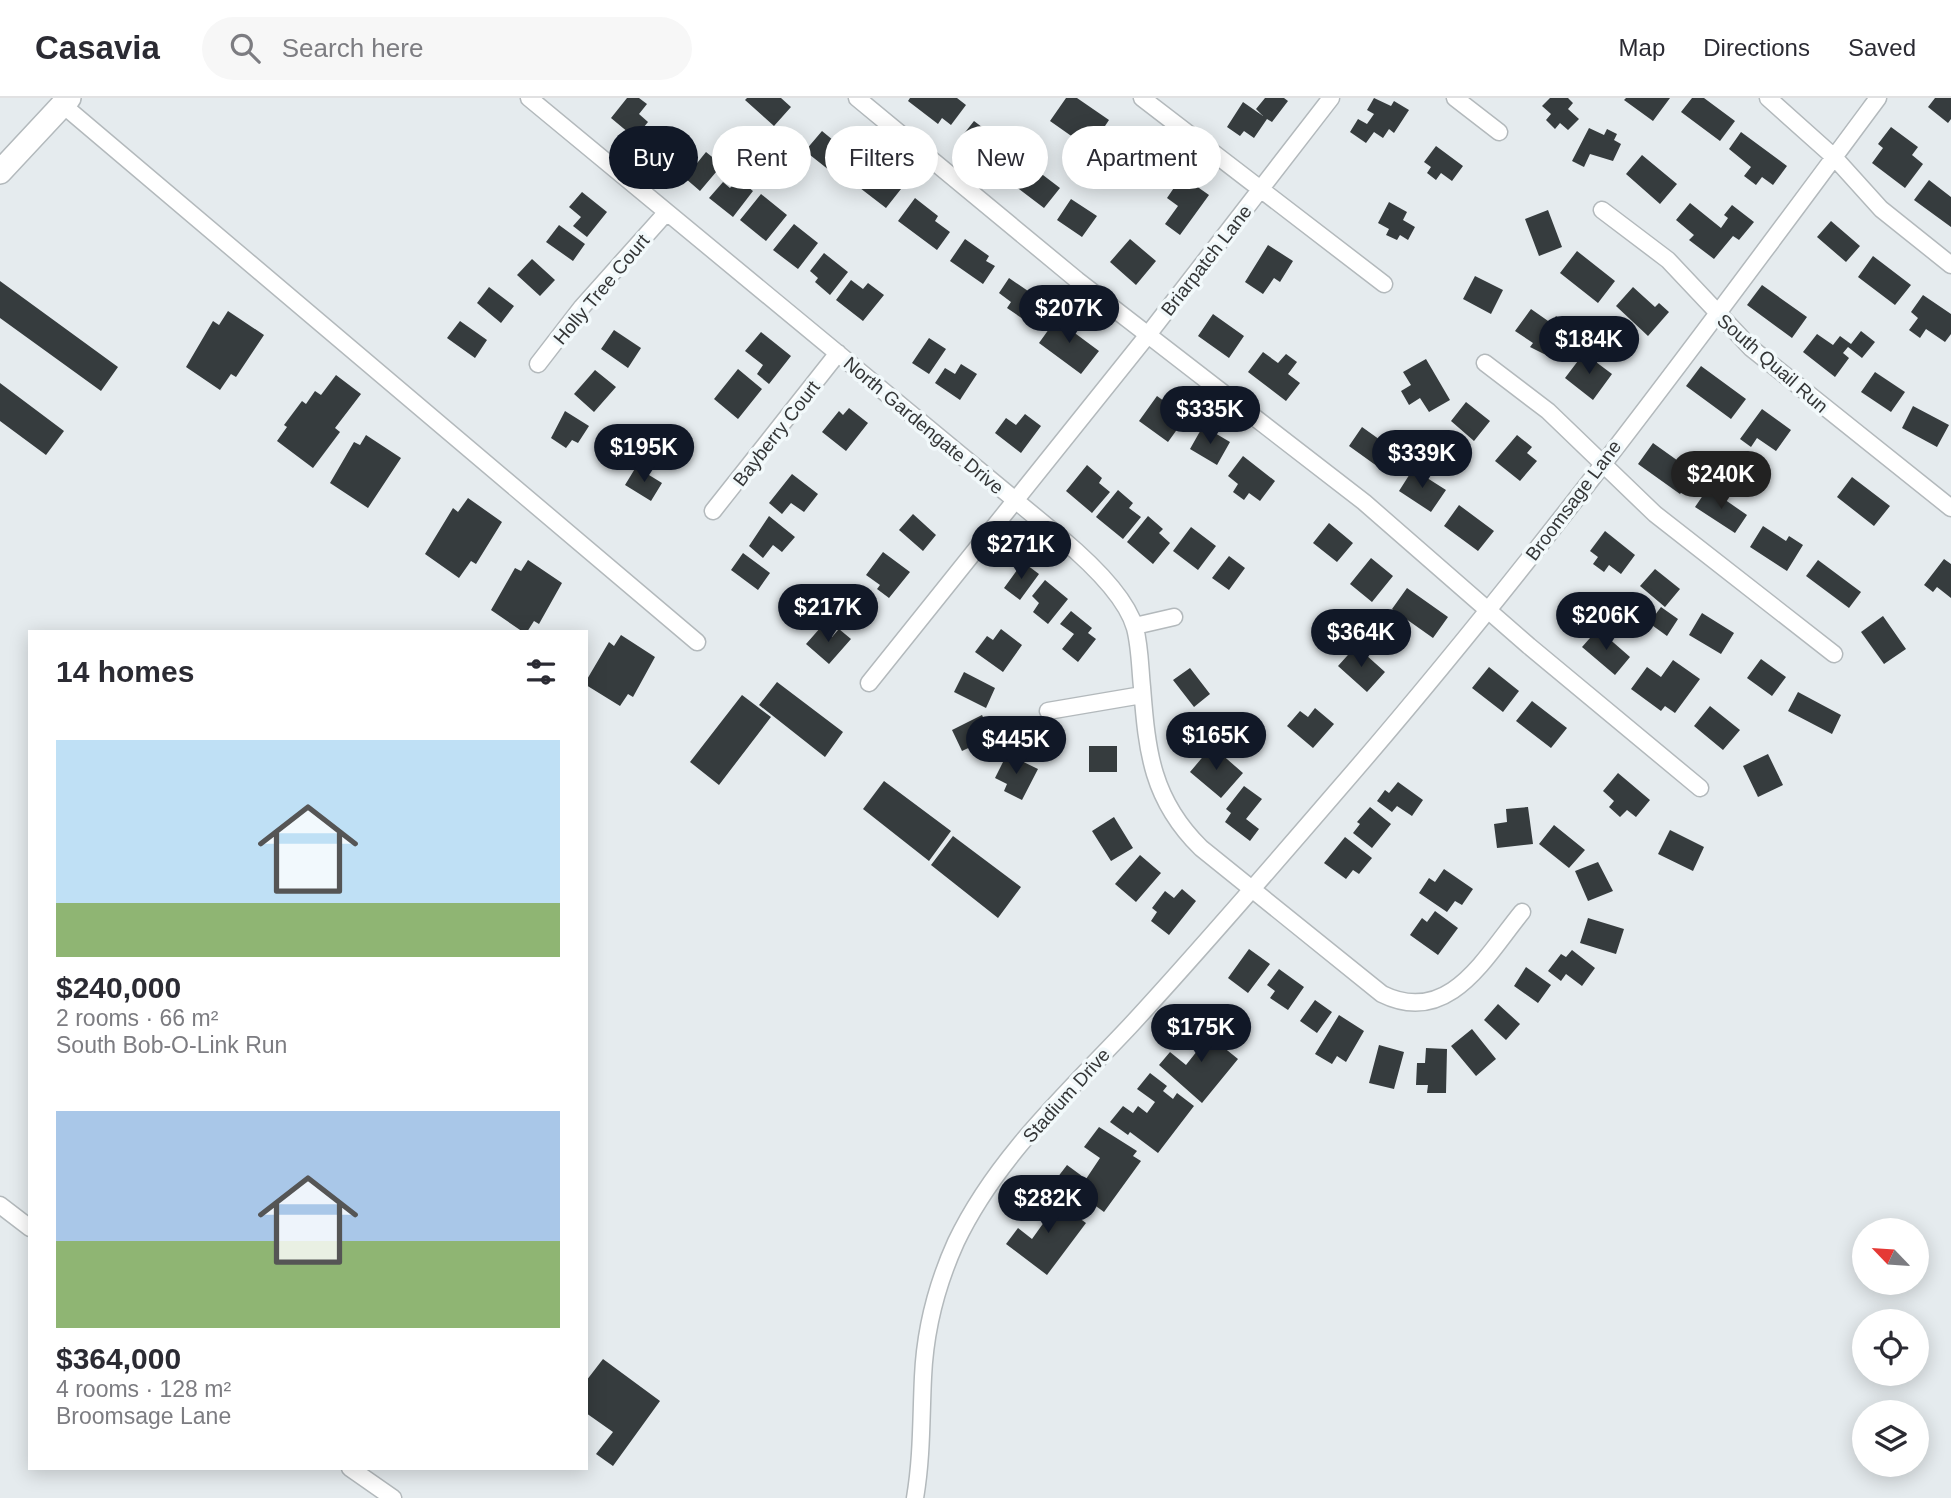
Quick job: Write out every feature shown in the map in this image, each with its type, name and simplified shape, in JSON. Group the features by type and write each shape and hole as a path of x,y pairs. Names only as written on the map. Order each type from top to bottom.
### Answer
{"main road":[{"path":"0,172 66,101"}],"street":[{"name":"North Gardengate Drive","path":"529,98 665,214 838,353 1100,573 1135,626 1148,756 1160,791 1188,835 1251,888 1382,994 1409,1004 1436,1001 1455,990 1522,912"},
{"path":"857,98 1147,335 1364,502 1700,788"},
{"path":"1142,98 1384,284"},
{"name":"Briarpatch Lane","path":"869,683 1147,335 1331,98"},
{"path":"1455,98 1499,132"},
{"path":"1768,98 1834,157 1881,209 1951,265"},
{"name":"Broomsage Lane","path":"1251,888 1489,611 1878,98"},
{"path":"66,101 697,642"},
{"name":"South Quail Run","path":"1602,211 1668,260 1716,313 1798,387 1951,508"},
{"name":"Holly Tree Court","path":"538,364 582,307 665,214"},
{"name":"Bayberry Court","path":"713,512 838,353"},
{"path":"1485,363 1548,411 1655,514 1834,654"},
{"path":"1135,626 1174,617"},
{"path":"1048,711 1142,695"},
{"name":"Stadium Drive","path":"915,1498 921,1453 925,1351 944,1272 966,1223 980,1199 1028,1136 1251,888"},
{"path":"0,1205 28,1226"},
{"path":"353,1470 393,1498"}],"building":[{"path":"627,98 639,98 647,104 639,114 648,122 645,126 621,126 611,118"},
{"path":"781,98 791,107 774,126 745,100"},
{"path":"910,98 957,98 966,105 951,125 942,118 938,124 908,101"},
{"path":"1066,98 1077,98 1109,120 1105,126 1062,126 1062,129 1050,121"},
{"path":"1265,98 1284,98 1288,101 1272,122 1267,119 1254,138 1244,131 1240,136 1227,127 1243,102 1263,116 1256,109"},
{"path":"1374,98 1391,106 1394,101 1409,110 1394,133 1389,129 1383,138 1374,132 1366,143 1350,132 1358,119 1367,124 1374,114 1367,110"},
{"path":"1550,98 1568,98 1573,103 1568,109 1579,119 1568,130 1560,123 1555,129 1546,120 1551,114 1542,106"},
{"path":"1670,98 1653,121 1624,100"},
{"path":"1692,98 1704,98 1735,121 1720,141 1681,112"},
{"path":"1935,98 1951,98 1951,119 1948,123 1928,107"},
{"path":"1891,127 1918,147 1912,155 1923,164 1905,188 1872,163 1883,148 1878,144"},
{"path":"1589,128 1604,135 1607,129 1617,134 1614,140 1621,144 1613,161 1590,154 1584,167 1572,161"},
{"path":"822,131 825,133 825,167 811,156 811,144"},
{"path":"1741,132 1787,166 1773,185 1762,177 1756,185 1744,176 1751,167 1729,149"},
{"path":"1436,146 1463,166 1452,181 1441,173 1436,180 1427,173 1431,167 1424,162"},
{"path":"706,152 712,157 712,177 700,191 698,189 698,162"},
{"path":"1642,155 1677,184 1660,204 1626,174"},
{"path":"1048,179 1060,188 1044,208 1019,189 1048,189"},
{"path":"1929,180 1951,197 1951,227 1914,200"},
{"path":"717,189 753,191 733,217 709,198"},
{"path":"861,189 901,189 886,208"},
{"path":"1173,189 1200,189 1209,195 1180,235 1165,224 1178,206 1167,198"},
{"path":"582,192 607,212 587,237 573,226 581,217 569,207"},
{"path":"761,194 787,215 766,241 740,220"},
{"path":"915,198 938,216 935,221 950,232 937,250 898,221"},
{"path":"1071,199 1097,216 1082,237 1057,220"},
{"path":"1389,202 1407,212 1403,220 1415,227 1408,240 1400,235 1397,240 1386,235 1389,229 1378,223"},
{"path":"1690,203 1721,228 1728,218 1724,215 1732,205 1754,222 1739,240 1733,236 1714,259 1689,240 1694,235 1676,220"},
{"path":"1548,210 1562,247 1539,256 1525,219"},
{"path":"1831,221 1860,246 1846,262 1817,237"},
{"path":"794,224 818,243 798,269 773,250"},
{"path":"559,225 585,244 573,261 546,242"},
{"path":"965,239 989,256 986,261 995,266 983,284 950,261"},
{"path":"1130,239 1156,261 1136,285 1110,262"},
{"path":"1268,245 1293,261 1280,282 1274,278 1263,294 1245,282"},
{"path":"1577,251 1615,281 1598,303 1560,273"},
{"path":"824,253 848,272 830,295 815,282 818,278 810,271"},
{"path":"1873,256 1911,285 1895,305 1858,277"},
{"path":"532,259 555,280 540,296 517,275"},
{"path":"1475,276 1503,290 1491,314 1463,299"},
{"path":"1009,278 1047,304 1033,326 1007,308 1011,302 999,293"},
{"path":"851,280 863,289 868,283 884,295 863,321 836,300"},
{"path":"0,281 118,367 101,391 0,318"},
{"path":"1762,285 1807,317 1792,338 1747,305"},
{"path":"489,287 514,306 501,323 477,303"},
{"path":"1633,287 1655,307 1659,303 1669,312 1648,336 1616,306"},
{"path":"1923,295 1951,314 1951,334 1945,342 1926,329 1920,338 1909,330 1918,318 1911,312"},
{"path":"1531,309 1551,323 1556,316 1566,323 1560,331 1571,338 1556,360 1530,347 1533,343 1515,331"},
{"path":"228,311 264,335 236,377 231,374 220,390 186,367 213,321 219,325"},
{"path":"1213,314 1244,336 1229,358 1198,336"},
{"path":"1059,315 1075,327 1072,331 1099,351 1081,374 1039,343"},
{"path":"460,321 487,340 475,358 447,338"},
{"path":"614,330 641,348 628,368 601,349"},
{"path":"1861,331 1875,342 1862,358 1848,347 1843,353 1849,358 1835,377 1803,352 1817,334 1833,345 1840,336 1851,344"},
{"path":"761,332 791,356 769,384 757,374 763,365 745,351"},
{"path":"929,338 946,349 929,374 912,363"},
{"path":"1263,352 1278,363 1286,354 1297,362 1288,374 1300,383 1286,401 1248,372"},
{"path":"1584,353 1612,374 1593,400 1565,378"},
{"path":"1426,359 1450,400 1429,412 1420,398 1409,405 1401,391 1411,385 1403,372"},
{"path":"961,364 977,374 960,400 935,383 945,368 955,374"},
{"path":"1701,366 1746,399 1731,419 1686,386"},
{"path":"738,369 762,389 738,419 714,399"},
{"path":"595,370 616,387 594,412 574,394"},
{"path":"1875,372 1905,392 1891,412 1861,392"},
{"path":"336,375 361,394 335,428 340,432 313,468 277,441 287,427 284,425 302,401 306,404 315,391 321,395"},
{"path":"0,383 64,431 46,455 0,421"},
{"path":"1157,396 1186,417 1168,442 1139,421"},
{"path":"1466,402 1490,421 1474,441 1451,421"},
{"path":"1913,406 1949,425 1937,447 1902,428"},
{"path":"849,408 868,423 846,451 822,432 839,411 843,415"},
{"path":"1762,409 1791,430 1776,451 1757,438 1751,447 1740,439"},
{"path":"565,411 589,426 578,443 572,440 566,448 551,438"},
{"path":"1025,414 1041,426 1021,453 995,433 1006,418 1016,425"},
{"path":"1203,426 1230,442 1217,465 1190,449"},
{"path":"1362,427 1390,447 1394,443 1405,451 1388,474 1349,446"},
{"path":"366,435 401,458 368,508 330,483 354,442 360,445"},
{"path":"1517,435 1532,447 1527,453 1537,461 1520,481 1495,461"},
{"path":"1653,443 1695,473 1680,494 1638,464"},
{"path":"1243,456 1275,481 1260,501 1249,493 1244,500 1233,492 1238,484 1228,476"},
{"path":"1087,465 1102,478 1099,483 1110,492 1092,513 1066,491"},
{"path":"636,467 662,483 651,501 625,485"},
{"path":"1413,469 1446,490 1431,512 1399,491"},
{"path":"792,474 818,494 804,512 791,503 782,514 769,503"},
{"path":"1852,477 1890,506 1874,526 1837,497"},
{"path":"1708,488 1747,515 1735,533 1695,507"},
{"path":"1118,490 1133,503 1129,508 1141,517 1123,539 1096,517"},
{"path":"468,498 502,522 476,564 471,561 459,578 425,554 453,508 458,512"},
{"path":"1459,505 1494,531 1478,551 1444,526"},
{"path":"913,514 936,535 923,551 899,530"},
{"path":"769,516 795,537 782,552 773,545 763,558 749,546"},
{"path":"1148,516 1163,529 1159,533 1170,543 1153,564 1127,542"},
{"path":"1329,523 1353,543 1337,562 1313,543"},
{"path":"1763,526 1786,541 1789,536 1803,545 1787,571 1750,547"},
{"path":"1191,527 1216,546 1198,570 1173,551"},
{"path":"1605,531 1635,555 1621,574 1609,565 1604,572 1593,564 1598,557 1590,551"},
{"path":"883,552 910,572 889,598 877,589 880,585 866,575"},
{"path":"743,553 770,573 758,590 731,570"},
{"path":"1229,556 1245,568 1229,590 1212,578"},
{"path":"1371,558 1393,576 1372,602 1350,584"},
{"path":"1944,559 1951,564 1951,598 1937,587 1933,592 1924,585"},
{"path":"528,560 562,583 539,624 534,621 528,630 520,630 491,610 515,568 521,571"},
{"path":"1818,560 1861,592 1849,608 1806,576"},
{"path":"1023,562 1039,574 1020,600 1004,588"},
{"path":"1655,569 1680,589 1665,607 1640,586"},
{"path":"1045,580 1068,599 1048,624 1033,612 1039,603 1032,596"},
{"path":"855,584 876,602 857,625 846,615 851,608 842,600"},
{"path":"1407,588 1448,617 1433,638 1392,609"},
{"path":"1661,607 1678,619 1667,636 1649,623"},
{"path":"1071,611 1092,628 1088,633 1096,639 1078,662 1062,649 1074,634 1060,624"},
{"path":"1702,613 1734,633 1721,654 1689,635"},
{"path":"1883,616 1906,649 1884,664 1861,632"},
{"path":"821,627 832,637 839,629 851,639 829,664 806,644"},
{"path":"1001,629 1022,645 1003,672 975,652 987,636 993,640"},
{"path":"1598,629 1630,657 1615,675 1582,647"},
{"path":"621,635 655,657 633,697 628,694 620,706 588,686 588,678 609,642 614,646"},
{"path":"1356,646 1385,672 1367,692 1338,666"},
{"path":"1761,659 1786,677 1772,696 1747,678"},
{"path":"1673,660 1700,679 1675,713 1665,706 1661,711 1631,689 1647,667 1661,677"},
{"path":"1489,667 1519,691 1503,712 1472,688"},
{"path":"1190,668 1210,694 1194,707 1173,680"},
{"path":"964,672 995,688 986,708 954,692"},
{"path":"777,682 843,732 825,757 759,705"},
{"path":"1798,692 1841,715 1832,734 1788,711"},
{"path":"742,695 771,717 719,785 690,762"},
{"path":"1532,701 1567,728 1551,748 1516,721"},
{"path":"1710,706 1740,730 1723,750 1694,726"},
{"path":"1315,708 1334,724 1313,748 1287,726 1300,711 1308,717"},
{"path":"982,715 998,748 984,755 979,743 962,751 952,730"},
{"path":"1089,746 1117,746 1117,772 1089,772"},
{"path":"1212,746 1243,773 1221,798 1190,772"},
{"path":"1007,754 1038,769 1022,800 1004,791 1007,784 995,778"},
{"path":"1768,754 1783,785 1758,797 1743,766"},
{"path":"1618,773 1650,800 1636,817 1627,810 1620,817 1609,807 1614,801 1603,791"},
{"path":"884,781 951,831 929,861 863,809"},
{"path":"1398,782 1423,800 1412,816 1397,806 1392,812 1377,801 1385,790 1389,793"},
{"path":"1244,786 1262,799 1246,819 1259,829 1250,841 1225,822 1231,813 1226,809"},
{"path":"1370,807 1391,824 1372,848 1353,833 1360,824 1357,822"},
{"path":"1528,807 1533,844 1497,848 1494,824 1507,822 1506,809"},
{"path":"1114,817 1133,848 1111,861 1092,831"},
{"path":"1554,825 1585,850 1569,868 1539,844"},
{"path":"1670,830 1704,847 1693,871 1658,854"},
{"path":"953,836 1021,887 998,918 931,865"},
{"path":"1345,837 1372,858 1359,874 1353,870 1346,879 1324,863"},
{"path":"1140,855 1161,873 1136,902 1115,884"},
{"path":"1598,862 1613,891 1588,901 1575,871"},
{"path":"1444,869 1473,889 1462,905 1455,901 1447,912 1419,893 1429,878 1435,882"},
{"path":"1182,889 1196,901 1169,935 1151,921 1157,912 1152,908 1165,891 1174,898"},
{"path":"1435,911 1458,928 1438,955 1410,935 1422,918 1427,922"},
{"path":"1588,918 1624,929 1616,954 1580,943"},
{"path":"1249,949 1270,964 1248,993 1228,978"},
{"path":"1572,950 1595,968 1582,986 1566,974 1561,981 1548,971 1561,954 1566,957"},
{"path":"1526,967 1551,985 1538,1003 1514,986"},
{"path":"1279,969 1304,987 1288,1010 1270,998 1275,991 1267,985"},
{"path":"1315,1000 1332,1012 1317,1033 1300,1021"},
{"path":"1498,1004 1520,1024 1506,1040 1484,1020"},
{"path":"1339,1015 1364,1031 1346,1062 1337,1056 1332,1064 1315,1054"},
{"path":"1200,1019 1216,1033 1212,1038 1238,1059 1202,1103 1159,1065 1170,1052 1186,1065 1201,1046 1187,1035"},
{"path":"1472,1029 1496,1059 1476,1076 1451,1046"},
{"path":"1379,1045 1404,1052 1394,1089 1369,1083"},
{"path":"1426,1048 1447,1049 1446,1093 1427,1093 1428,1085 1416,1085 1417,1063 1425,1063"},
{"path":"1150,1073 1167,1086 1163,1091 1173,1099 1177,1093 1194,1106 1158,1153 1130,1132 1128,1135 1110,1122 1123,1106 1133,1113 1138,1106 1147,1113 1155,1102 1137,1089"},
{"path":"1099,1127 1137,1151 1133,1156 1141,1161 1104,1212 1074,1190 1071,1194 1054,1182 1067,1165 1086,1179 1100,1158 1084,1147"},
{"path":"1044,1192 1086,1223 1047,1275 1006,1244 1018,1228 1032,1239 1047,1218 1033,1208"},
{"path":"603,1359 660,1401 613,1466 596,1454 613,1432 588,1414 588,1378"}]}
